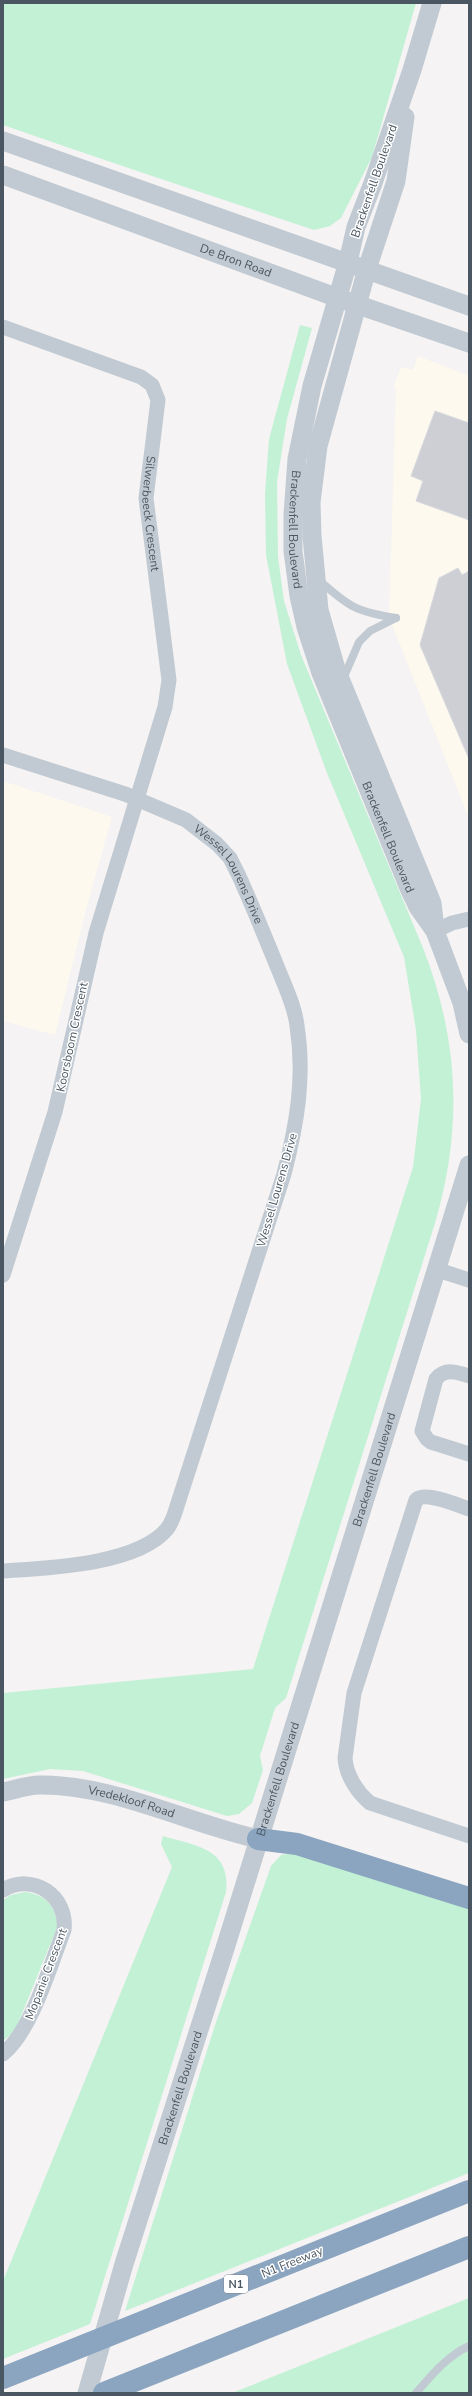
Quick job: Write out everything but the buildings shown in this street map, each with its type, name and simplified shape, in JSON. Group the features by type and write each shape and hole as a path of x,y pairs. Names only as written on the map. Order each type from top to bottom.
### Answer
{"highway":[{"path":"258,1839 297,1844 469,1898"},
{"name":"N1 Freeway","path":"3,2378 469,2191"},
{"path":"104,2393 469,2247"}],"street":[{"name":"Brackenfell Boulevard","path":"432,3 412,70 373,183 356,227 348,262 312,386 297,459 293,551 299,596 321,673 409,888 418,907 435,931"},
{"name":"Brackenfell Boulevard","path":"412,70 396,182 367,269 331,393 315,459 311,502 314,577 319,610 341,683 432,903 435,931 462,1003 469,1034"},
{"path":"3,141 469,306"},
{"name":"De Bron Road","path":"3,175 338,298 469,343"},
{"name":"Silwerbeeck Crescent","path":"3,327 141,376 152,385 158,400 146,498 169,680 165,707 137,798"},
{"name":"Wessel Lourens Drive","path":"3,755 137,798 186,820 203,831 230,858 290,997 297,1025 301,1063 300,1099 295,1131 282,1181 178,1503 168,1527 156,1538 142,1546 103,1559 82,1564 3,1572"},
{"name":"Koorsboom Crescent","path":"3,1275 55,1112 96,933 137,798"},
{"path":"435,931 452,923 469,919"},
{"name":"Brackenfell Boulevard","path":"87,2393 124,2264 227,1942 258,1839 438,1270 469,1166"},
{"path":"438,1270 469,1280"},
{"path":"469,1376 450,1371 440,1375 436,1379 422,1431 426,1439 432,1442 469,1454"},
{"path":"469,1509 432,1497 421,1497 416,1500 354,1693 345,1758 346,1766 358,1791 370,1803 469,1836"},
{"name":"Vredekloof Road","path":"3,1792 37,1785 70,1786 118,1798 258,1839"},
{"name":"Mopanie Crescent","path":"3,1890 16,1884 28,1884 43,1889 58,1901 64,1910 66,1920 64,1930 27,2022 17,2041 3,2054"}],"lane":[{"path":"314,577 348,605 367,614 396,618 370,631 359,642 341,683"},
{"path":"416,2393 437,2370 460,2350 469,2346"}],"shaded area":[{"path":"418,356 469,376 469,818 389,617 396,390 394,386 401,367 413,370"},
{"path":"3,781 112,817 87,906 55,1035 3,1021"}],"green space":[{"path":"3,3 416,3 372,157 341,218 330,226 314,230 3,125"},
{"path":"300,325 312,328 287,419 277,482 278,557 284,601 301,655 423,948 435,982 444,1016 450,1050 453,1084 453,1118 450,1153 444,1188 435,1223 286,1698 275,1708 260,1756 263,1770 252,1803 239,1814 227,1816 83,1771 50,1769 3,1779 3,1693 253,1669 413,1167 421,1099 416,1030 404,957 327,773 287,664 266,555 265,494 269,439"},
{"path":"163,1836 209,1851 217,1858 223,1866 226,1877 226,1892 90,2324 3,2359 3,2281 172,1867 161,1844"},
{"path":"291,1853 469,1907 469,2173 125,2311 216,2022 271,1866 281,1855"},
{"path":"25,1892 39,1896 48,1902 54,1912 58,1925 15,2031 3,2041 3,1900 11,1895"},
{"path":"469,2298 469,2393 232,2393"}]}
